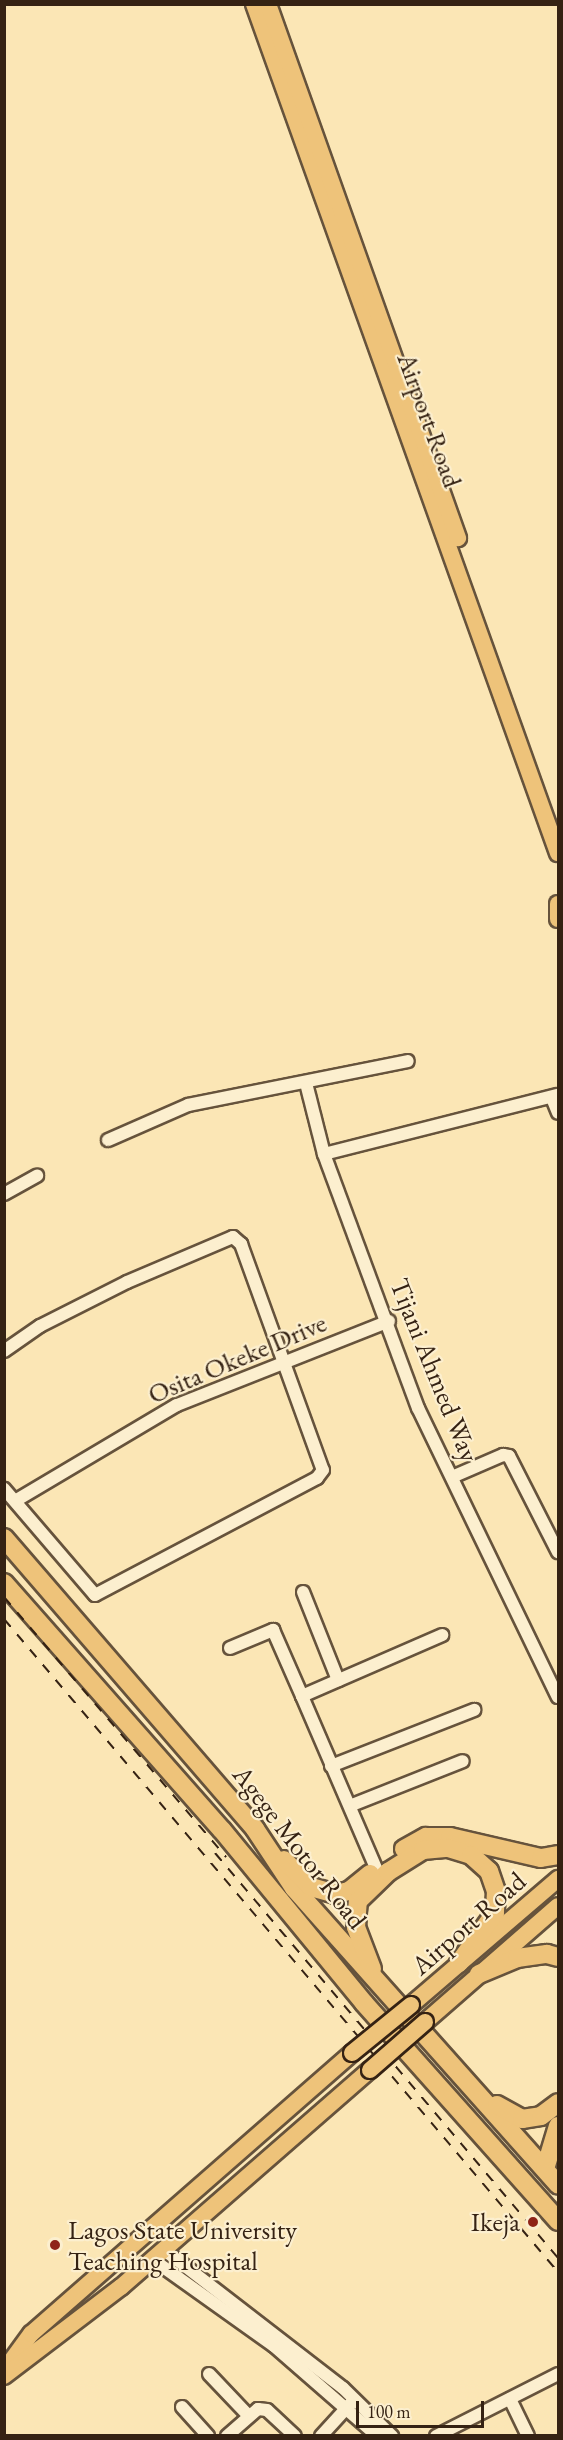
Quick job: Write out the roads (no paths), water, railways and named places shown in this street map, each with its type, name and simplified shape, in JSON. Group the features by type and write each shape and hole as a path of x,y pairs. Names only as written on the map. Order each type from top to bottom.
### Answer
{"highway":[{"name":"Agege Motor Road","path":"4,1538 255,1829 294,1888 383,1992 473,2087 558,2184"},
{"name":"Agege Motor Road","path":"4,1582 222,1830 364,2002 558,2221"},
{"path":"255,1829 311,1887 353,1896"},
{"path":"383,1992 361,1947 356,1927 353,1896 376,1868 426,1837 477,1840 541,1858 558,1855"},
{"path":"323,1922 353,1896 423,1850 448,1848 471,1855 489,1871 496,1890 495,1913 459,1963"},
{"path":"479,1974 518,1958 547,1954 558,1957"},
{"path":"473,2087 522,2119 541,2116 558,2103"},
{"path":"545,2169 558,2126"}],"main road":[{"name":"Airport Road","path":"254,4 558,853"},
{"name":"Airport Road","path":"268,4 558,818"},
{"path":"558,904 558,919"},
{"name":"Airport Road","path":"11,2361 31,2334 352,2054 558,1879"},
{"name":"Airport Road","path":"43,2349 158,2254 558,1906"},
{"path":"4,2376 11,2361 43,2349"},
{"path":"4,2386 43,2349"}],"street":[{"path":"108,1140 188,1105 408,1061"},
{"name":"Tijani Ahmed Way","path":"306,1083 324,1154 389,1321 418,1408 558,1697"},
{"path":"324,1154 555,1097 558,1113"},
{"path":"4,1194 37,1176"},
{"path":"4,1351 40,1326 127,1282 233,1237 241,1244 323,1470 317,1478 106,1592 95,1595 88,1590 4,1489"},
{"name":"Osita Okeke Drive","path":"15,1501 177,1405 389,1321"},
{"path":"452,1477 503,1455 509,1456 558,1552"},
{"path":"303,1592 338,1680"},
{"path":"230,1648 273,1630 331,1766 352,1805 376,1868"},
{"path":"302,1696 442,1635"},
{"path":"331,1766 474,1710"},
{"path":"352,1805 463,1761"},
{"path":"158,2254 392,2436"},
{"path":"209,2374 248,2415"},
{"path":"436,2436 558,2374"},
{"path":"510,2399 528,2436"},
{"path":"321,2436 351,2403"},
{"path":"351,2403 377,2436"},
{"path":"182,2407 208,2436"},
{"path":"226,2436 248,2415 258,2409 267,2410 295,2436"}],"railway":[{"path":"4,1597 226,1857"},
{"path":"4,1619 558,2272"},
{"path":"215,1853 558,2258"}],"place":[{"name":"Ikeja","path":"533,2222"},
{"name":"Lagos State University Teaching Hospital","path":"55,2245"}]}
